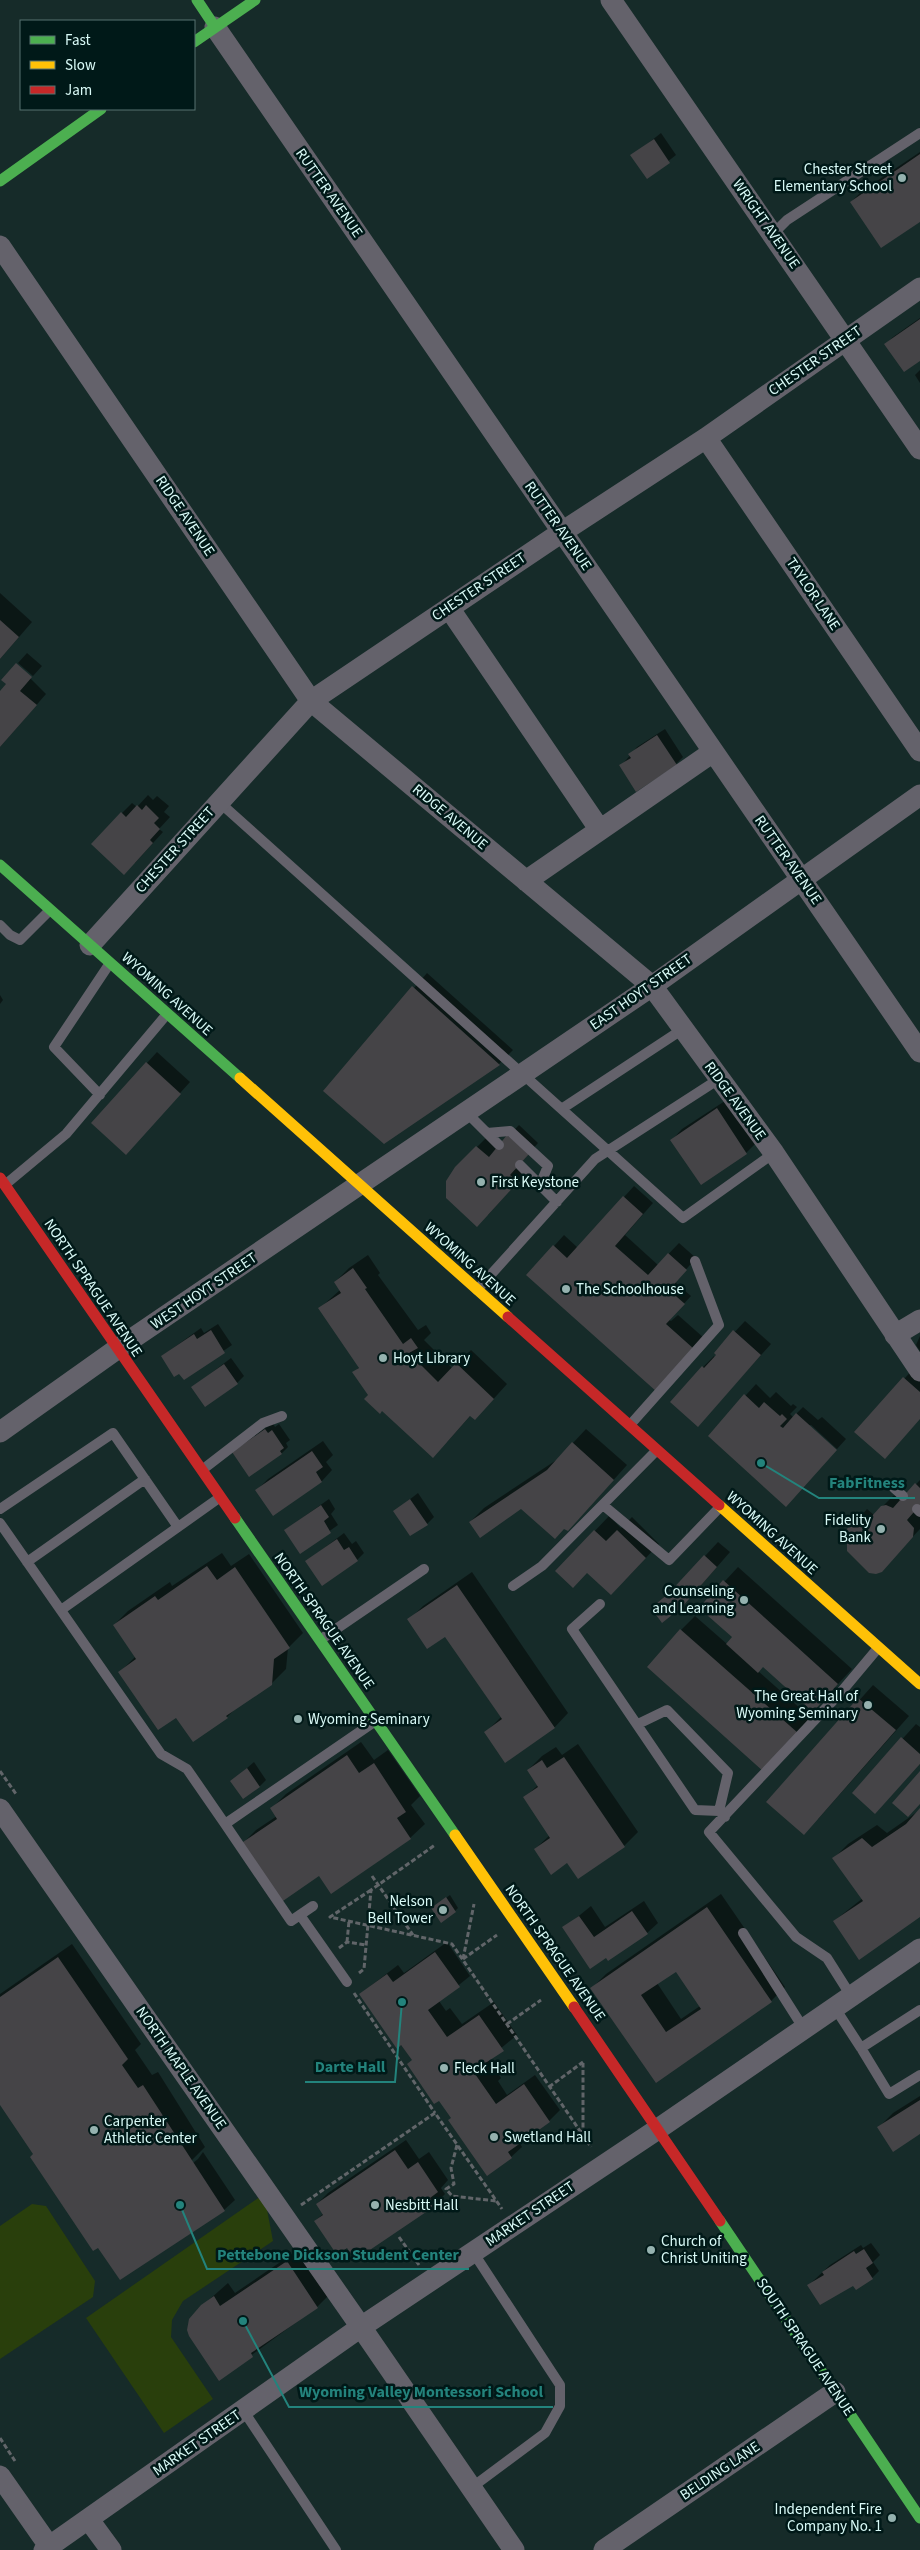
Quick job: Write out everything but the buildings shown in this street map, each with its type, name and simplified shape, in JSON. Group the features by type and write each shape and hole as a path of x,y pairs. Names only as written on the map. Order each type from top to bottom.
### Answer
{"street":[{"name":"RUTTER AVENUE","path":"197,0 920,1052"},
{"path":"195,41 255,0"},
{"name":"WRIGHT AVENUE","path":"611,0 920,449"},
{"path":"0,181 100,110"},
{"name":"RIDGE AVENUE","path":"0,246 311,701 652,986 774,1153 920,1371"},
{"name":"CHESTER STREET","path":"90,945 311,701 562,532 706,438 920,288"},
{"name":"TAYLOR LANE","path":"706,438 920,751"},
{"path":"449,608 600,830"},
{"path":"526,881 713,752"},
{"name":"EAST HOYT STREET","path":"359,1185 652,986 920,796"},
{"name":"WYOMING AVENUE","path":"3,872 50,910 168,1014 920,1684"},
{"name":"NORTH SPRAGUE AVENUE","path":"2,1182 658,2129"},
{"name":"WEST HOYT STREET","path":"0,1432 359,1185"},
{"path":"895,1335 920,1320"},
{"name":"NORTH MAPLE AVENUE","path":"0,1809 361,2327 471,2488 508,2548"},
{"name":"MARKET STREET","path":"46,2548 90,2520 361,2327 658,2129 920,1949"},
{"name":"SOUTH SPRAGUE AVENUE","path":"658,2129 919,2514"},
{"name":"BELDING LANE","path":"604,2550 835,2392"},
{"path":"8,2469 46,2548"},
{"path":"90,2520 111,2550"}],"lane":[{"path":"773,234 787,220 920,133"},
{"path":"218,802 684,1218 774,1153"},
{"path":"0,925 10,935 20,940 50,910"},
{"path":"100,1095 54,1047 110,963"},
{"path":"2,1182 66,1134 168,1014"},
{"path":"562,1108 683,1029"},
{"path":"477,1291 595,1159 719,1079"},
{"path":"466,1112 498,1145"},
{"path":"487,1133 510,1131 548,1166 540,1185"},
{"path":"520,1165 557,1202"},
{"path":"630,1426 719,1325 695,1261"},
{"path":"201,1471 263,1423 282,1416"},
{"path":"0,1509 113,1433 178,1527"},
{"path":"513,1586 542,1566 657,1450"},
{"path":"27,1562 145,1479"},
{"path":"894,1488 903,1496"},
{"path":"61,1610 220,1497"},
{"path":"603,1505 669,1560 720,1506"},
{"path":"0,1523 161,1754 186,1769 291,1921 313,1906"},
{"path":"320,1641 424,1569"},
{"path":"600,1604 572,1629 695,1810 722,1814"},
{"path":"879,1647 842,1691 722,1814 709,1832 796,1937 827,1958 861,2048 889,2094 920,2075"},
{"path":"638,1724 667,1710 728,1773 722,1814"},
{"path":"225,1824 375,1721"},
{"path":"300,1915 347,1982"},
{"path":"743,1933 804,2028"},
{"path":"861,2048 920,2010"},
{"path":"471,2488 545,2433 560,2406 560,2385 473,2252"},
{"path":"244,2410 336,2550"}],"path":[{"path":"440,1842 330,1917 452,1944 591,2148"},
{"path":"372,1876 414,1936"},
{"path":"371,1890 364,1969 347,1982 502,2209"},
{"path":"463,1960 476,1895"},
{"path":"347,1942 349,1921"},
{"path":"463,1960 502,1932"},
{"path":"328,1955 347,1942 366,1945"},
{"path":"506,2024 546,1996"},
{"path":"549,2087 589,2058"},
{"path":"583,2062 583,2135"},
{"path":"300,2206 435,2113"},
{"path":"583,2153 599,2142"},
{"path":"457,2145 451,2168 454,2184 446,2190 452,2196 497,2201"},
{"path":"494,2214 510,2203"},
{"path":"399,2238 419,2266"},
{"path":"412,2271 427,2260"},
{"path":"0,2438 8,2469"}],"green space":[{"path":"264,2194 273,2241 183,2301 172,2320 171,2337 213,2399 164,2433 86,2318"},
{"path":"32,2204 46,2206 95,2281 93,2297 0,2359 0,2226"}],"traffic: fast":[{"path":"197,0 215,27"},
{"path":"195,41 255,0"},
{"path":"0,181 100,110"},
{"path":"0,865 240,1078"},
{"path":"235,1518 455,1835"},
{"path":"720,2221 920,2518"}],"traffic: slow":[{"path":"240,1078 508,1317"},
{"path":"719,1505 920,1684"},
{"path":"455,1835 574,2007"}],"traffic: jam":[{"path":"0,1178 235,1518"},
{"path":"508,1317 719,1505"},
{"path":"574,2007 720,2221"}],"place":[{"name":"Chester Street Elementary School","path":"902,178"},
{"name":"First Keystone","path":"481,1182"},
{"name":"The Schoolhouse","path":"566,1289"},
{"name":"Hoyt Library","path":"383,1358"},
{"name":"FabFitness","path":"761,1463"},
{"name":"Fidelity Bank","path":"881,1529"},
{"name":"Counseling and Learning","path":"744,1600"},
{"name":"The Great Hall of Wyoming Seminary","path":"868,1705"},
{"name":"Wyoming Seminary","path":"298,1719"},
{"name":"Nelson Bell Tower","path":"443,1910"},
{"name":"Darte Hall","path":"402,2002"},
{"name":"Fleck Hall","path":"444,2068"},
{"name":"Carpenter Athletic Center","path":"94,2130"},
{"name":"Swetland Hall","path":"494,2137"},
{"name":"Pettebone Dickson Student Center","path":"180,2205"},
{"name":"Nesbitt Hall","path":"375,2205"},
{"name":"Church of Christ Uniting","path":"651,2250"},
{"name":"Wyoming Valley Montessori School","path":"243,2321"},
{"name":"Independent Fire Company No. 1","path":"892,2518"}]}
